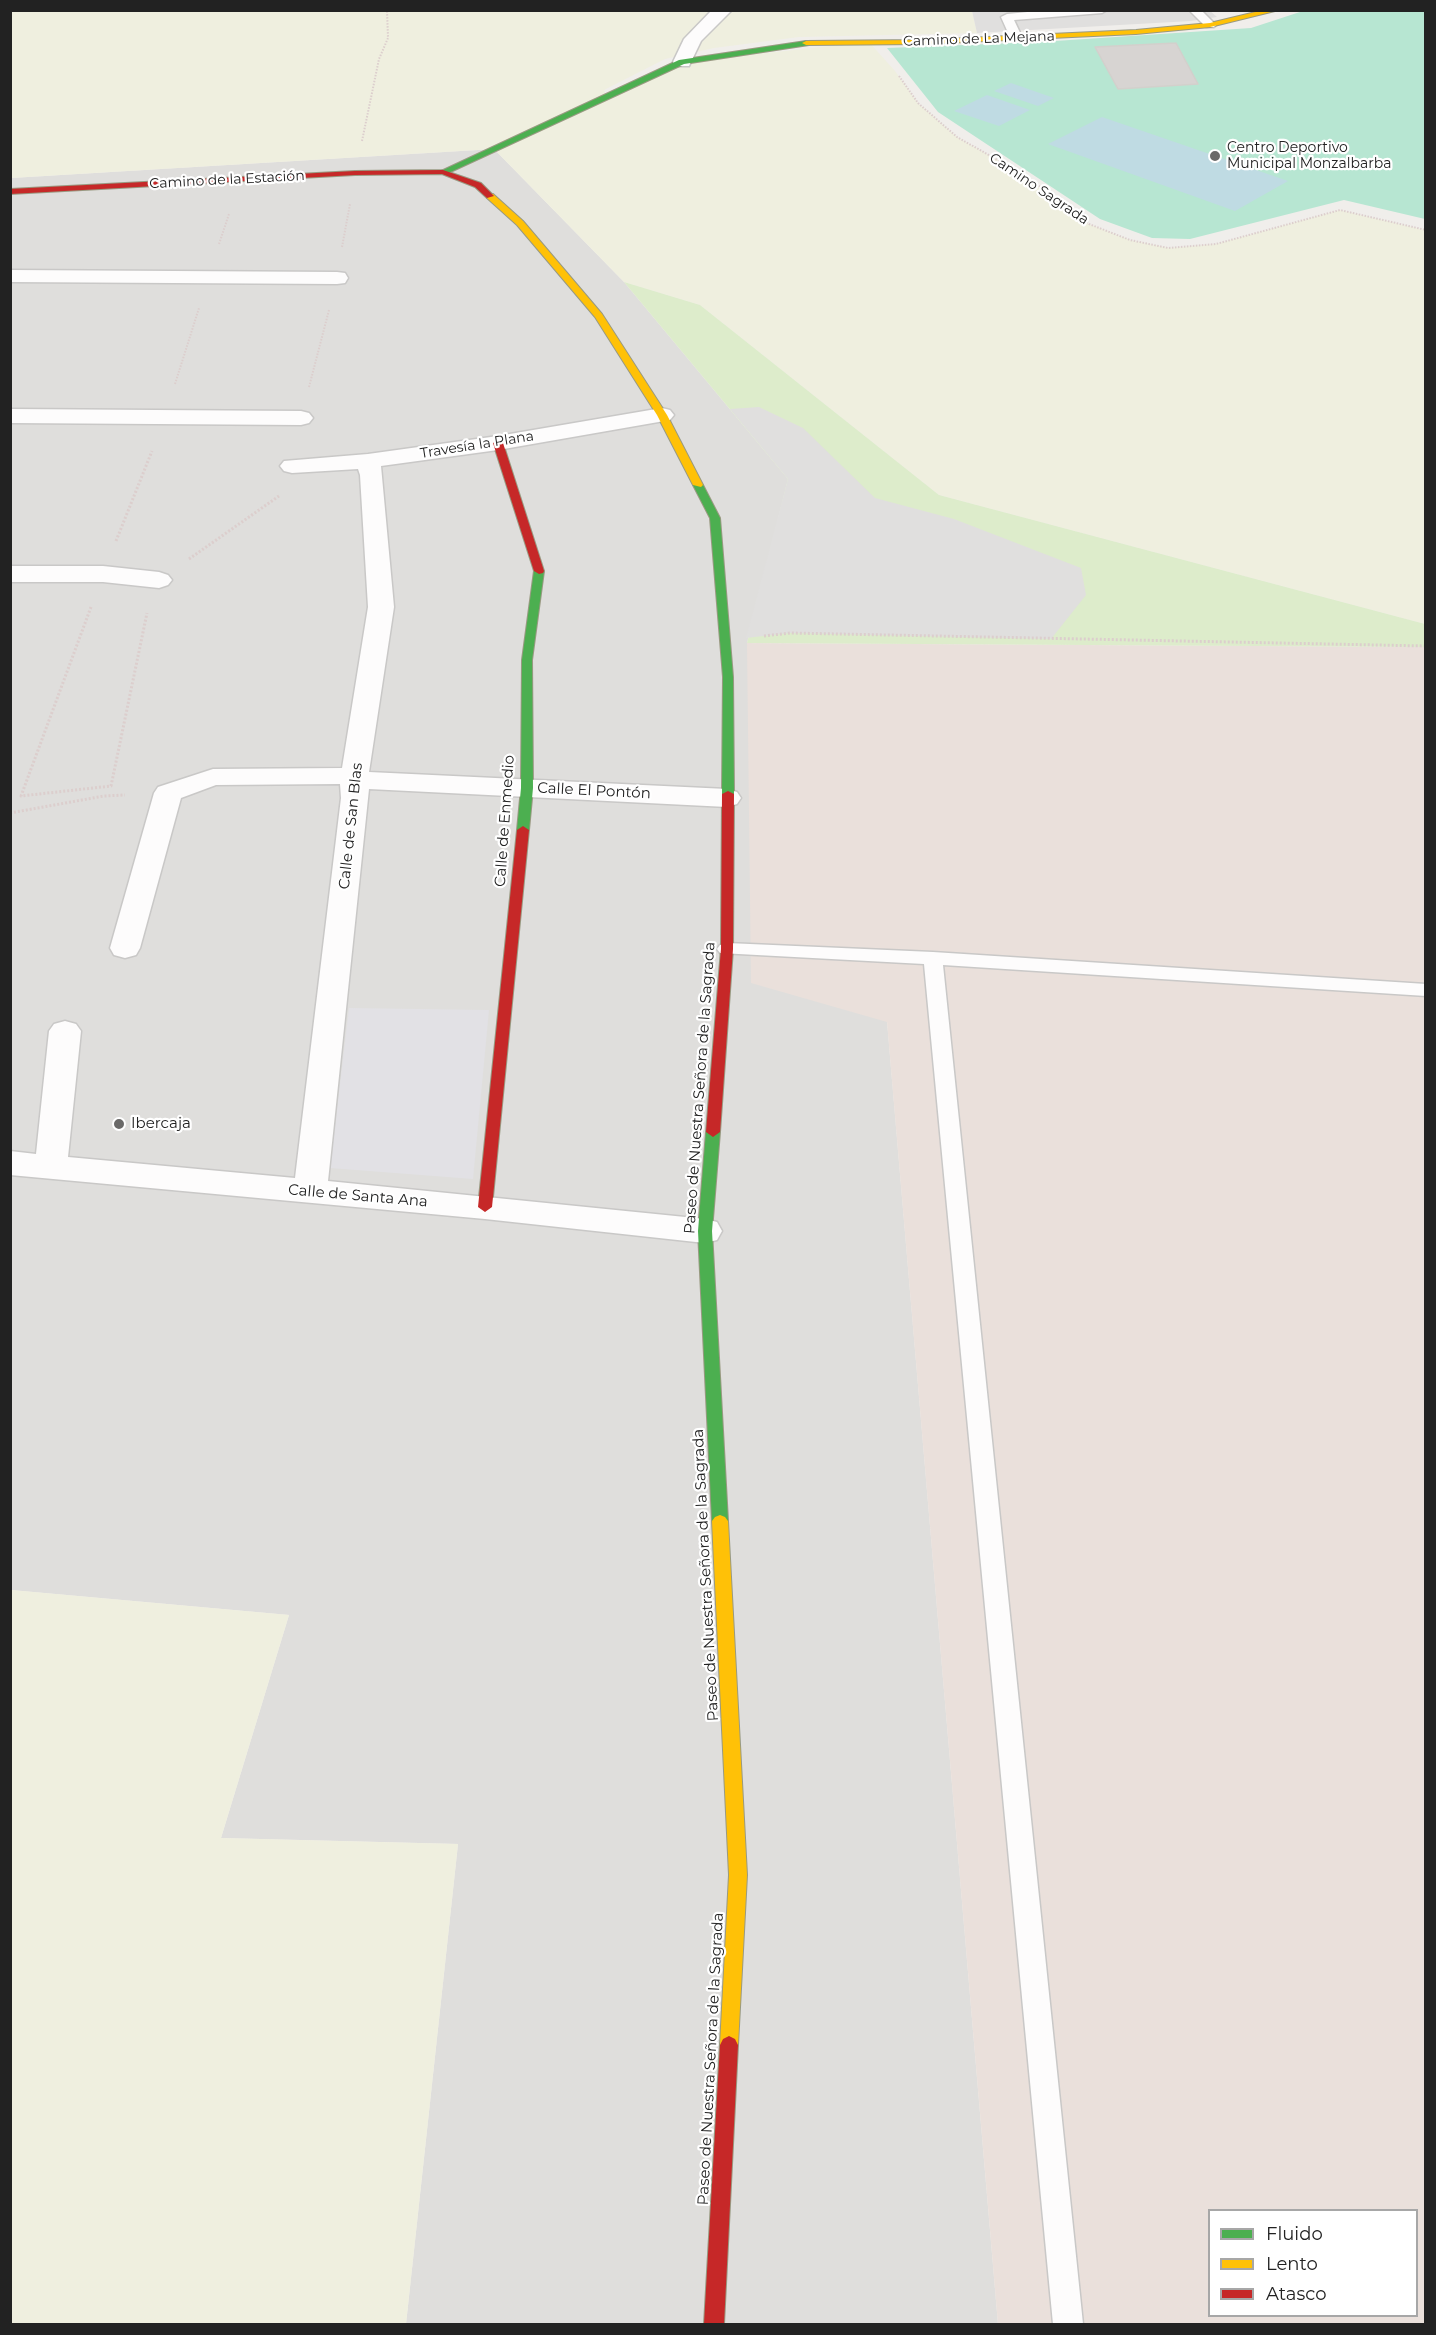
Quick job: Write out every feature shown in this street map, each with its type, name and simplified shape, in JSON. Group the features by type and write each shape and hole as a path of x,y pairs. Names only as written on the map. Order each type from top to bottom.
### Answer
{"street":[{"path":"682,62 693,39 723,10"},
{"name":"Camino de La Mejana","path":"443,172 682,62 808,43 1136,32 1210,25 1254,13 1276,10"},
{"name":"Camino de la Estación","path":"10,192 355,173 443,172"},
{"name":"Paseo de Nuestra Señora de la Sagrada","path":"443,172 478,185 520,223 599,316 662,415 715,518 728,677 727,949 705,1231 738,1875 714,2325"},
{"path":"10,276 337,278"},
{"name":"Travesía la Plana","path":"292,466 368,462 662,415"},
{"path":"10,416 301,418"},
{"name":"Calle de Enmedio","path":"485,1207 527,788 527,660 540,574 498,443"},
{"name":"Calle de San Blas","path":"310,1192 354,810 354,778 381,607 372,475 368,462"},
{"path":"10,574 103,574 159,580"},
{"name":"Calle El Pontón","path":"125,948 168,793 213,777 354,778 727,798"},
{"path":"51,1166 65,1031"},
{"name":"Calle de Santa Ana","path":"10,1163 485,1207 705,1231"}],"lane":[{"path":"1016,37 1007,17 1102,10"},
{"path":"1194,10 1210,25"},
{"path":"727,949 933,958 1425,990"},
{"path":"933,958 1068,2325"}],"path":[{"path":"301,418 337,278 355,173 379,59 388,38 387,10"},
{"name":"Camino Sagrada","path":"869,42 895,71 918,103 957,137 1017,171 1061,201 1089,224 1130,240 1168,248 1216,244 1282,224 1340,210 1425,230"},
{"path":"239,179 164,418 103,574 21,796 111,786 152,586 287,490 292,466"},
{"path":"725,641 790,633 1425,646"},
{"path":"10,813 104,796"}],"shaded area":[{"path":"1209,10 1217,17 1191,21 977,33 972,11"},
{"path":"494,149 624,282 788,479 747,643 887,1021 998,2324 406,2324 458,1844 221,1838 289,1615 11,1590 11,178"},
{"path":"759,407 803,428 875,498 954,519 1081,568 1086,595 1051,639 790,633 746,638 788,479 730,409"},
{"path":"747,643 1425,647 1425,2324 998,2324 887,1022 751,983"},
{"path":"349,1008 489,1010 473,1179 330,1168"}],"green space":[{"path":"11,11 972,11 977,33 799,37 714,48 665,59 604,90 606,96 682,62 869,42 895,71 918,103 957,137 1017,171 1089,224 1130,240 1169,248 1216,244 1340,210 1425,230 1425,624 939,495 700,305 624,282 494,149 11,178"},
{"name":"Centro Deportivo Municipal Monzalbarba","path":"1303,11 1425,11 1425,219 1344,200 1190,239 1152,238 1100,219 938,112 887,48 1040,42 1251,28"},
{"path":"624,282 700,305 939,495 1425,624 1425,647 747,643 788,479"},
{"path":"11,1590 289,1615 221,1838 458,1844 406,2324 11,2324"}],"water":[{"path":"1011,83 1054,98 1038,106 994,91"},
{"path":"987,95 1030,110 999,126 954,111"},
{"path":"1102,117 1288,181 1235,211 1048,144"}],"building":[{"path":"1176,43 1198,84 1118,89 1095,47"}],"traffic: fast":[{"path":"443,172 682,62 806,43"},
{"path":"698,485 715,518 728,677 728,794"},
{"path":"523,830 527,788 527,660 539,571"},
{"path":"713,1132 705,1231 720,1521"}],"traffic: slow":[{"path":"806,43 923,42 1136,32 1210,25 1276,10"},
{"path":"490,196 520,223 599,316 662,415 698,485"},
{"path":"720,1521 738,1875 729,2045"}],"traffic: jam":[{"path":"10,192 355,173 443,172 478,185 490,196"},
{"path":"498,443 539,571"},
{"path":"713,1132 727,949 728,794"},
{"path":"485,1207 523,830"},
{"path":"714,2324 729,2045"}],"place":[{"name":"Centro Deportivo Municipal Monzalbarba","path":"1215,156"},
{"name":"Ibercaja","path":"119,1124"}]}
